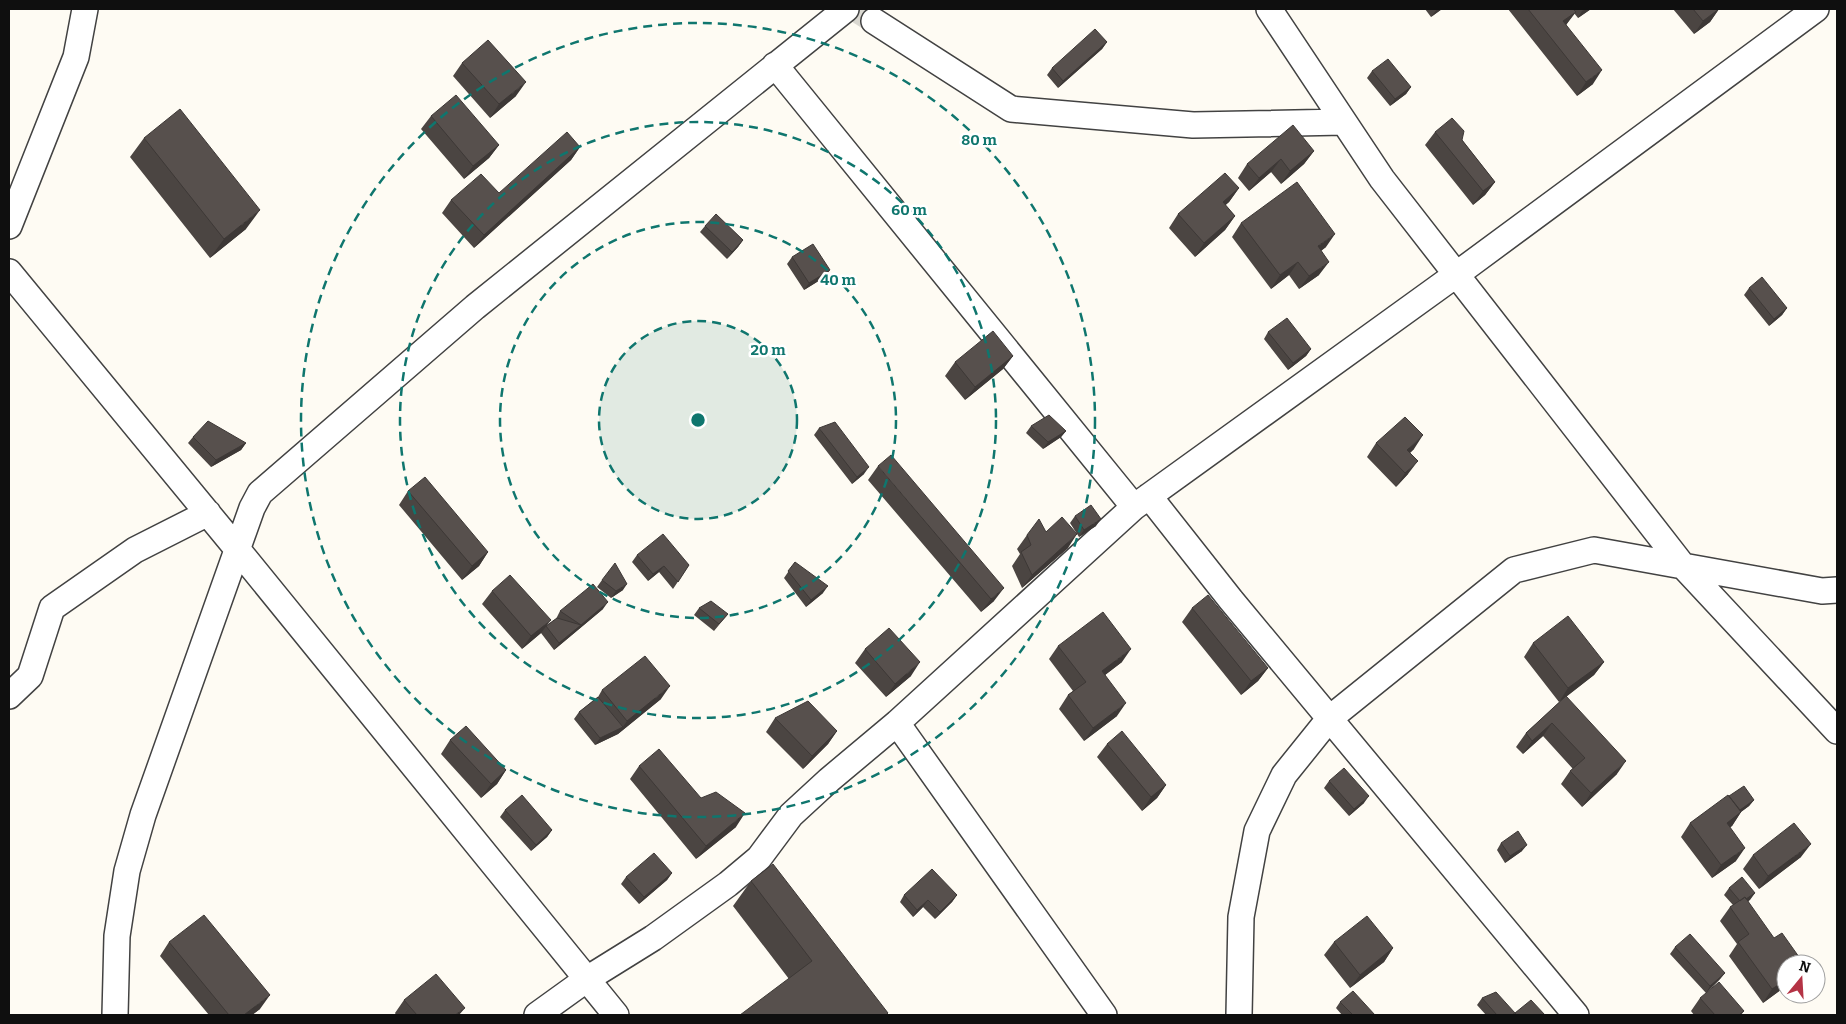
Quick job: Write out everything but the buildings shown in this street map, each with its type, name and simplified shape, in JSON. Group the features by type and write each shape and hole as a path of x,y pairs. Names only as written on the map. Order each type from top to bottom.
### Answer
{"street":[{"path":"9,226 76,58 85,9"},
{"path":"115,1015 117,936 128,871 143,815 252,508 260,493 475,307 846,9"},
{"path":"1269,9 1382,180 1683,566 1837,731"},
{"path":"537,1015 587,979 653,938 728,884 759,858 798,810 828,780 897,723 1142,501 1457,274 1816,9"},
{"path":"874,21 1011,109 1193,125 1344,122"},
{"path":"775,66 1142,501 1232,600 1576,1015"},
{"path":"9,272 208,513 616,1015"},
{"path":"9,696 30,676 52,608 135,550 208,513"},
{"path":"1239,1015 1241,917 1257,831 1284,775 1329,719 1514,570 1594,550 1822,591 1837,590"},
{"path":"897,723 1104,1015"}],"tunnel":[{"path":"855,9 874,21"}]}
